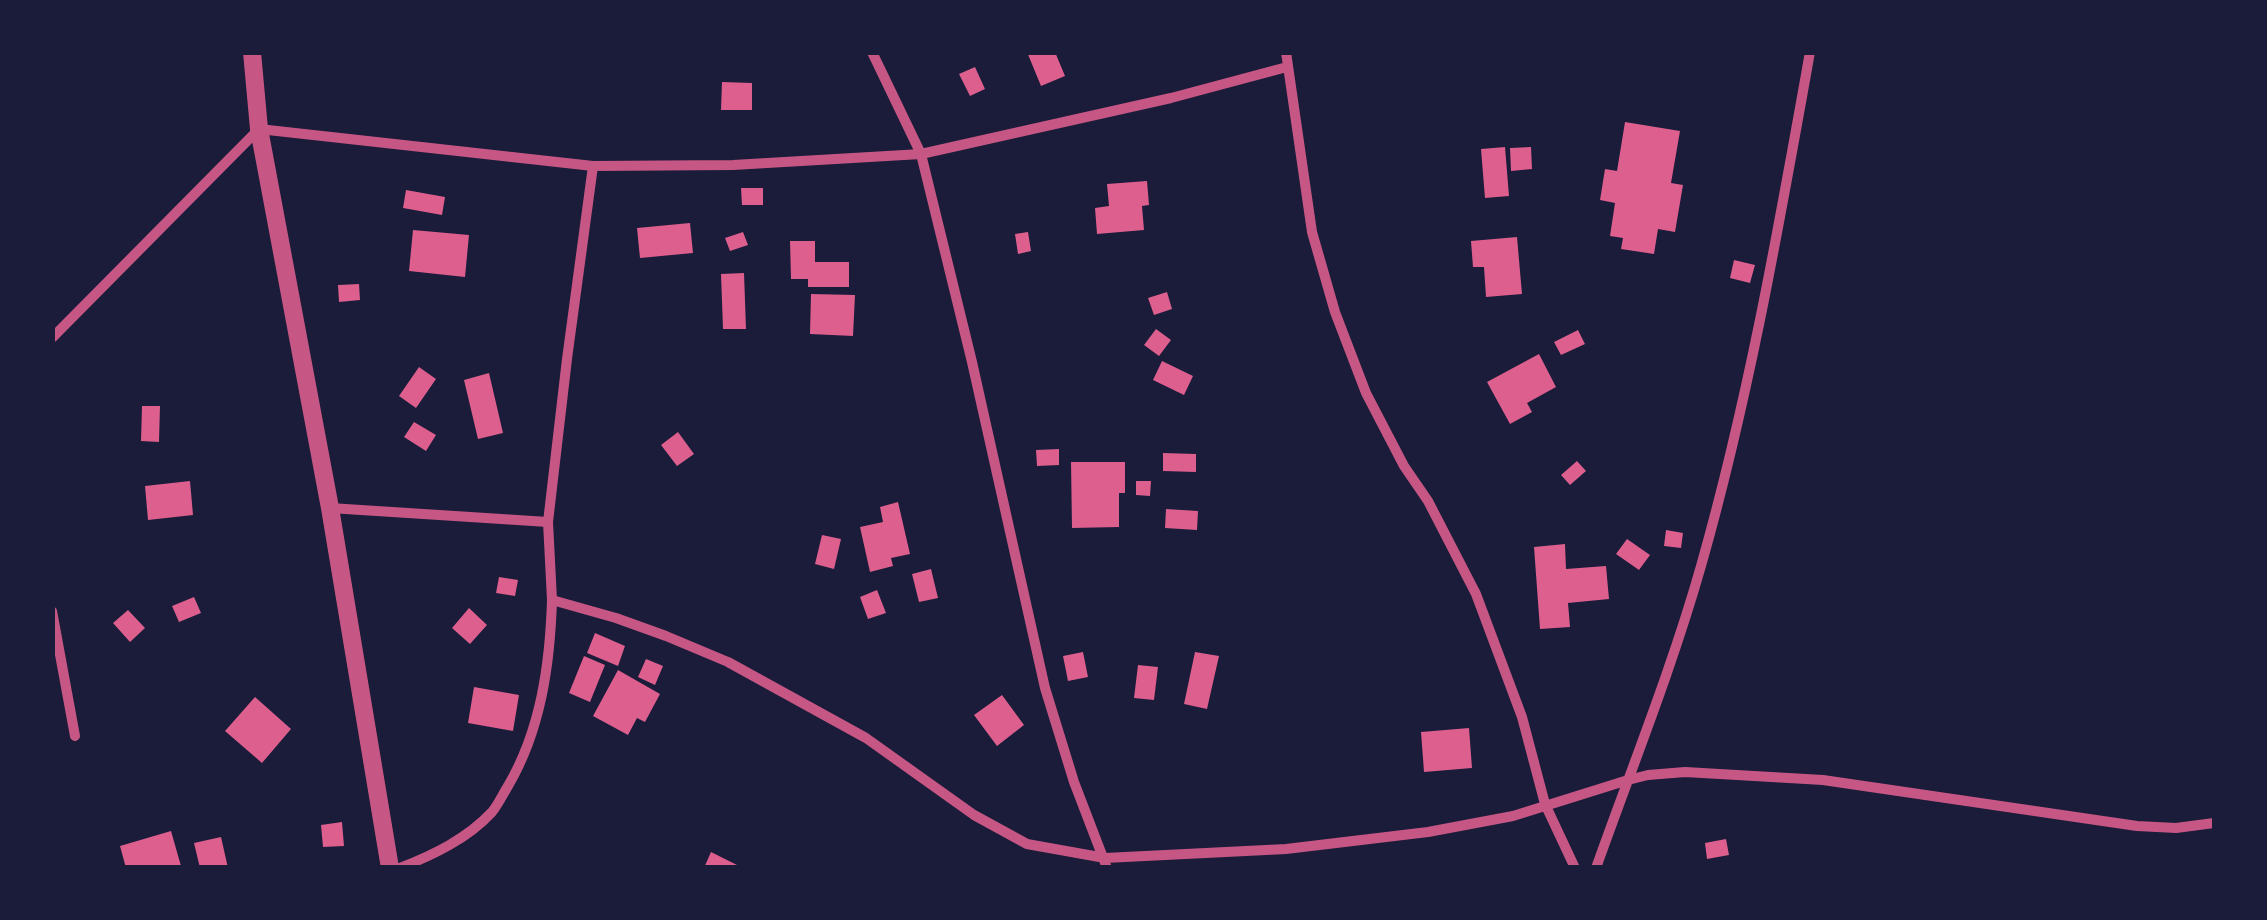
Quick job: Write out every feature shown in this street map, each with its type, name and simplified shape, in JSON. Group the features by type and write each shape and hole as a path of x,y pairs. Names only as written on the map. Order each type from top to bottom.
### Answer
{"street":[{"path":"252,52 259,129 330,508 390,868"},
{"path":"872,52 921,154 972,362 1044,688 1106,863"},
{"path":"1286,52 1312,232 1334,312 1366,393 1476,594 1522,717 1545,804 1574,868"},
{"path":"1596,868 1695,585 1735,436 1810,52"},
{"path":"259,129 593,166 733,165 921,154 1171,98 1287,67"},
{"path":"52,338 259,129"},
{"path":"400,868 462,838 493,811 521,764 542,696 552,600 548,522 593,166"},
{"path":"330,508 548,522"},
{"path":"552,600 616,618 728,662 866,738 974,814 1028,844 1106,863 1428,832 1486,822 1648,775 1684,772 1876,786 2137,826 2176,828 2214,823"},
{"path":"52,611 75,736"}],"building":[{"path":"1027,52 1055,52 1065,76 1041,86"},
{"path":"975,67 985,89 970,96 959,74"},
{"path":"722,82 752,83 752,110 721,110"},
{"path":"1625,122 1680,131 1671,183 1683,185 1675,232 1658,229 1654,254 1621,249 1623,238 1610,236 1615,203 1600,200 1605,169 1617,171"},
{"path":"1505,147 1509,196 1485,198 1481,149"},
{"path":"1531,147 1532,169 1511,171 1510,148"},
{"path":"1147,181 1149,205 1142,206 1144,230 1097,234 1095,208 1109,206 1107,184"},
{"path":"741,188 763,188 763,205 742,205"},
{"path":"406,190 445,197 442,215 403,208"},
{"path":"690,223 693,253 640,258 637,228"},
{"path":"413,230 469,235 465,277 409,271"},
{"path":"743,232 748,245 730,251 725,238"},
{"path":"1028,232 1031,251 1018,254 1015,234"},
{"path":"1517,237 1522,294 1486,297 1484,267 1473,267 1471,241"},
{"path":"790,241 815,241 815,262 849,262 849,287 808,287 808,279 791,279"},
{"path":"1734,260 1755,265 1750,283 1730,278"},
{"path":"744,273 746,329 723,329 721,274"},
{"path":"359,284 360,300 339,302 338,285"},
{"path":"1167,292 1172,309 1154,315 1148,298"},
{"path":"811,294 855,295 853,336 810,334"},
{"path":"1156,329 1171,340 1159,356 1144,345"},
{"path":"1578,330 1585,344 1561,355 1554,342"},
{"path":"1539,354 1556,387 1527,403 1532,412 1510,424 1487,382"},
{"path":"1162,361 1193,376 1184,395 1153,380"},
{"path":"419,367 436,379 416,408 399,396"},
{"path":"489,373 503,433 478,439 464,380"},
{"path":"142,406 160,406 159,442 141,441"},
{"path":"414,422 436,435 426,451 404,437"},
{"path":"678,432 694,454 677,466 661,445"},
{"path":"1059,449 1059,465 1037,466 1036,450"},
{"path":"1163,453 1196,454 1196,472 1163,471"},
{"path":"1577,461 1586,471 1570,485 1561,475"},
{"path":"1071,462 1125,462 1125,493 1119,493 1119,527 1072,528"},
{"path":"190,481 193,515 148,520 145,486"},
{"path":"1136,481 1151,481 1150,496 1136,495"},
{"path":"898,502 910,554 891,558 893,566 870,572 860,527 883,522 880,507"},
{"path":"1166,509 1198,511 1197,530 1165,528"},
{"path":"1666,530 1683,533 1681,548 1664,546"},
{"path":"822,535 841,539 834,569 815,564"},
{"path":"1627,539 1650,555 1639,570 1616,554"},
{"path":"1565,544 1566,569 1606,566 1609,599 1568,603 1570,627 1540,629 1534,547"},
{"path":"931,569 938,598 919,602 912,574"},
{"path":"499,577 518,580 515,596 496,593"},
{"path":"877,590 886,613 868,619 860,597"},
{"path":"194,597 201,613 179,622 172,606"},
{"path":"469,608 487,625 470,644 452,628"},
{"path":"128,610 145,628 130,642 113,623"},
{"path":"595,633 625,646 618,666 587,653"},
{"path":"1083,652 1088,677 1068,681 1063,656"},
{"path":"1195,652 1219,656 1207,709 1184,704"},
{"path":"584,656 605,665 590,702 569,693"},
{"path":"646,659 663,666 655,685 638,677"},
{"path":"1138,665 1158,667 1154,700 1134,698"},
{"path":"618,670 660,694 645,722 637,718 628,735 593,716"},
{"path":"474,687 519,695 513,731 468,723"},
{"path":"1002,695 1024,725 997,746 974,715"},
{"path":"255,697 291,729 262,763 225,731"},
{"path":"1469,728 1472,768 1424,772 1421,732"},
{"path":"342,822 344,846 323,847 321,825"},
{"path":"171,831 181,866 126,868 120,846"},
{"path":"221,837 228,868 200,868 194,843"},
{"path":"1726,839 1729,855 1707,859 1705,843"},
{"path":"711,852 743,868 704,868"}]}
